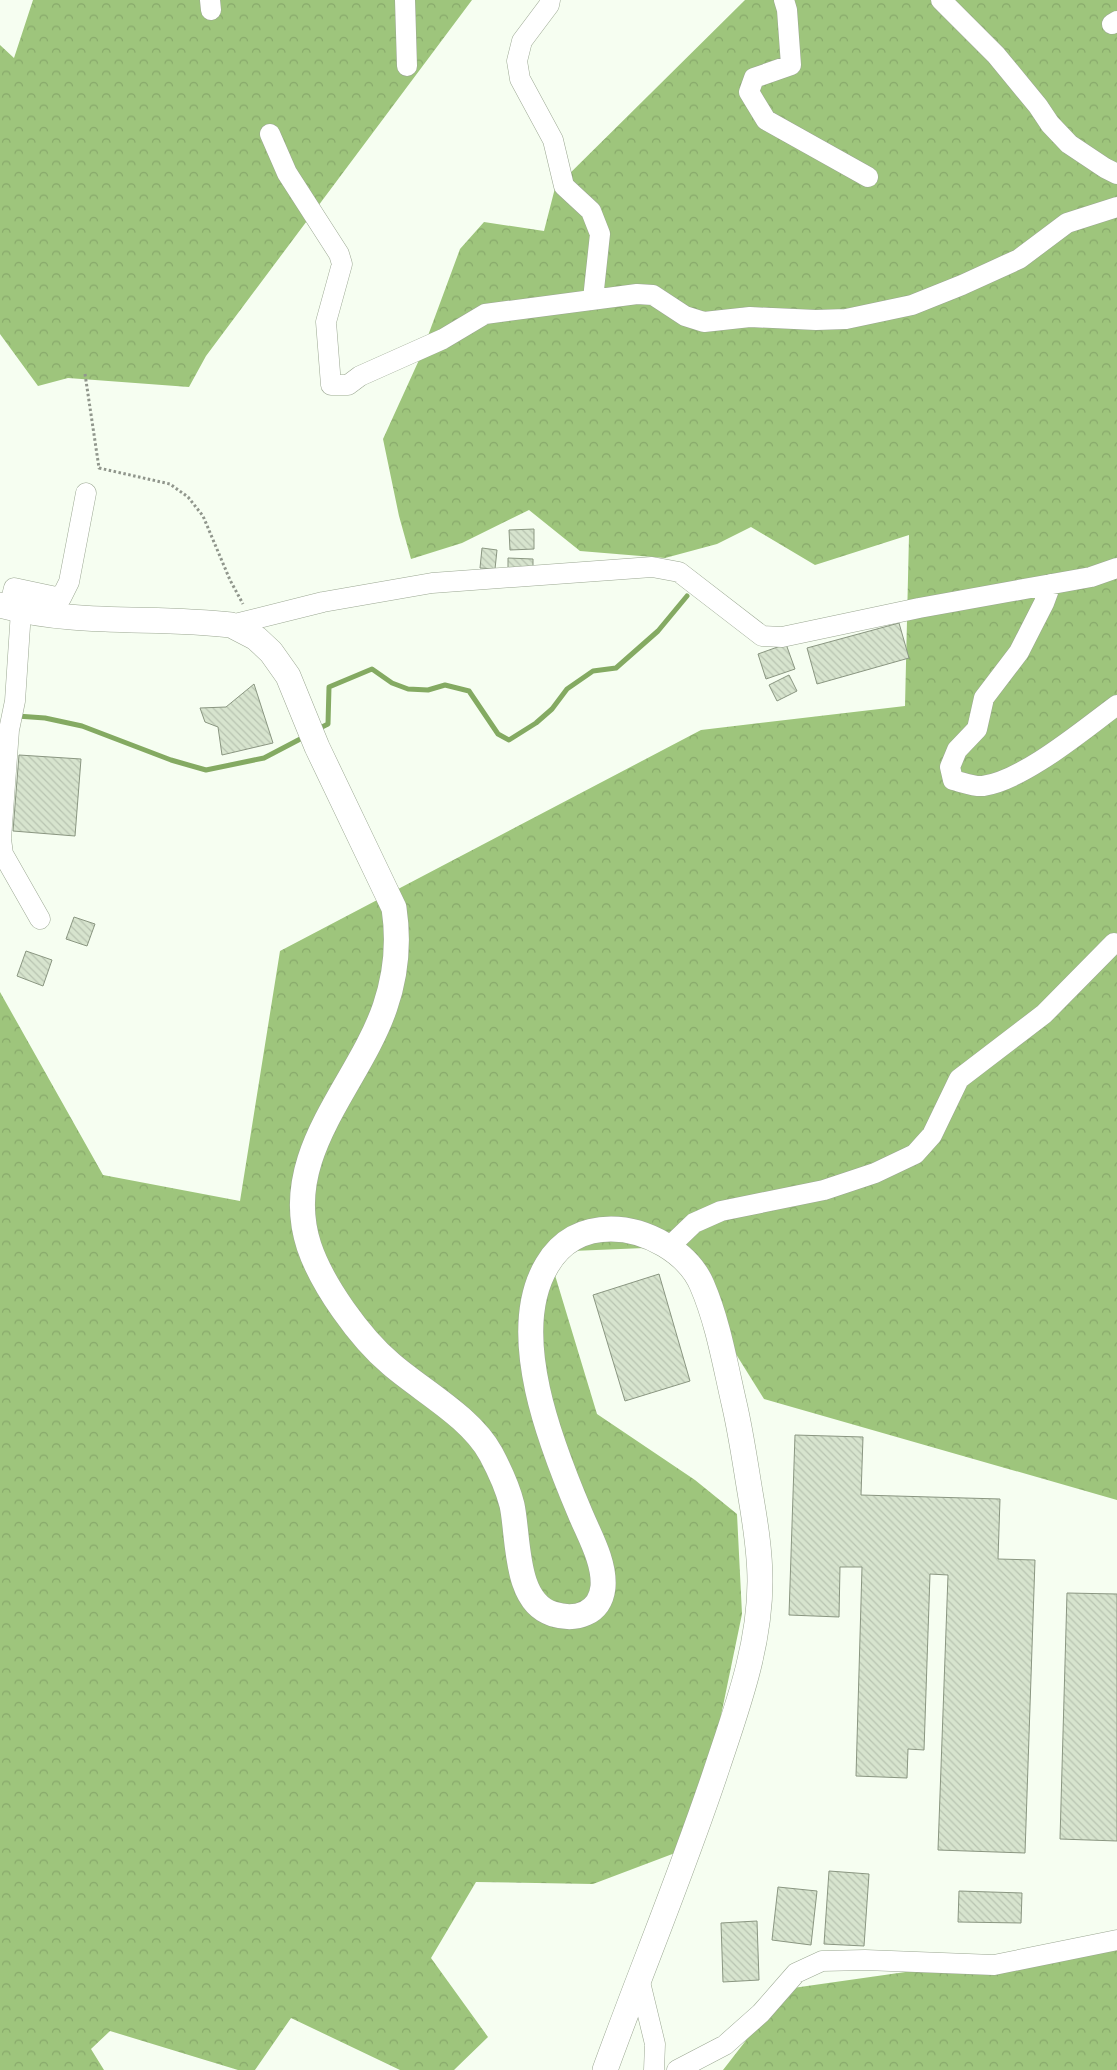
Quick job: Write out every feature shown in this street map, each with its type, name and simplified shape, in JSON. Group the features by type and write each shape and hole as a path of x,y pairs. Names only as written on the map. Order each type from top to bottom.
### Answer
{"street":[{"path":"405,0 407,66"},
{"path":"550,0 549,5 522,41 517,62 520,79 553,140 564,186 591,210 600,234 593,299"},
{"path":"784,0 787,10 791,64 754,78 748,92 766,120 868,177"},
{"path":"941,0 996,55 1038,106 1050,124 1069,144 1117,174"},
{"path":"270,134 287,173 339,254 342,264 326,322 331,385 348,385 360,376 444,339 485,314 593,299 637,294 653,295 685,316 704,322 750,317 816,320 846,319 912,305 1019,259 1067,224 1117,207"},
{"path":"40,919 1,847 9,730 15,701 10,608 14,588 61,598 69,582 86,492"},
{"path":"10,608 62,618 242,622 323,602 432,583 652,567 679,572 762,636 782,637 919,608 1091,577 1117,568"},
{"path":"1051,584 1044,603 1019,652 984,698 977,729 957,750 950,767 953,780 982,786 1013,776 1052,753 1117,705"},
{"path":"242,622 271,652 288,676 317,747 394,908 397,929 392,981 384,1011 314,1143 305,1181 303,1206 308,1244 326,1282 365,1338 387,1362 478,1435 490,1452 511,1501 522,1578 532,1598 543,1611 570,1618 588,1614 600,1599 603,1584 600,1562 559,1463 531,1357 532,1315 538,1283 549,1260 571,1238 587,1232 608,1229 625,1230 669,1246 699,1276 716,1326 739,1426 756,1532 760,1579 758,1614 745,1685 691,1848 639,1978 605,2070"},
{"path":"669,1246 694,1223 721,1210 824,1190 875,1173 916,1154 932,1135 959,1079 1044,1014 1114,943"},
{"path":"676,2070 725,2045 762,2013 796,1973 822,1961 865,1960 994,1965 1117,1940"},
{"path":"639,1978 655,2044 654,2070"}],"path":[{"path":"85,374 98,468 170,484 188,497 203,516 230,580 242,622"}],"green space":[{"path":"33,0 472,0 206,356 189,387 68,378 38,386 0,334 0,45 14,58"},
{"path":"745,0 1117,0 1117,1500 764,1399 669,1247 548,1252 597,1414 695,1480 737,1514 742,1614 718,1730 683,1850 593,1884 476,1882 431,1958 488,2037 454,2070 400,2070 291,2018 255,2070 238,2070 110,2031 91,2049 104,2070 0,2070 0,992 103,1175 240,1201 280,951 701,730 905,706 909,535 815,565 751,527 717,544 665,558 580,551 529,510 462,543 411,559 399,516 383,439 419,360 460,249 484,222 544,231 555,188"},
{"path":"1117,1942 1117,2070 723,2070 786,1989"}],"building":[{"path":"534,529 534,549 510,550 509,530"},
{"path":"482,548 497,550 495,569 480,568"},
{"path":"508,558 533,559 533,574 508,573"},
{"path":"899,623 909,658 817,684 807,648"},
{"path":"786,644 795,669 766,679 758,654"},
{"path":"789,675 797,691 777,701 769,685"},
{"path":"254,684 273,743 222,755 218,727 205,722 200,708 226,707"},
{"path":"19,755 81,759 75,836 13,831"},
{"path":"74,917 95,924 87,946 66,939"},
{"path":"26,951 52,960 43,986 17,976"},
{"path":"659,1274 690,1381 625,1401 593,1295"},
{"path":"795,1435 863,1437 861,1495 1000,1499 998,1559 1035,1560 1025,1853 938,1850 948,1575 930,1574 924,1750 908,1749 907,1778 856,1776 862,1567 840,1567 839,1617 789,1615"},
{"path":"1067,1593 1117,1594 1117,1841 1060,1839"},
{"path":"829,1871 869,1874 864,1946 824,1944"},
{"path":"778,1887 817,1891 811,1945 772,1940"},
{"path":"959,1891 1022,1893 1021,1923 958,1922"},
{"path":"757,1921 759,1980 723,1982 721,1923"}],"waterway":[{"path":"318,729 328,724 329,687 372,669 392,683 408,689 428,690 445,685 469,691 498,734 509,740 536,723 552,709 567,689 593,671 616,668 658,631 687,596"},
{"path":"17,716 45,718 82,726 171,760 206,770 264,758 306,736"}]}
